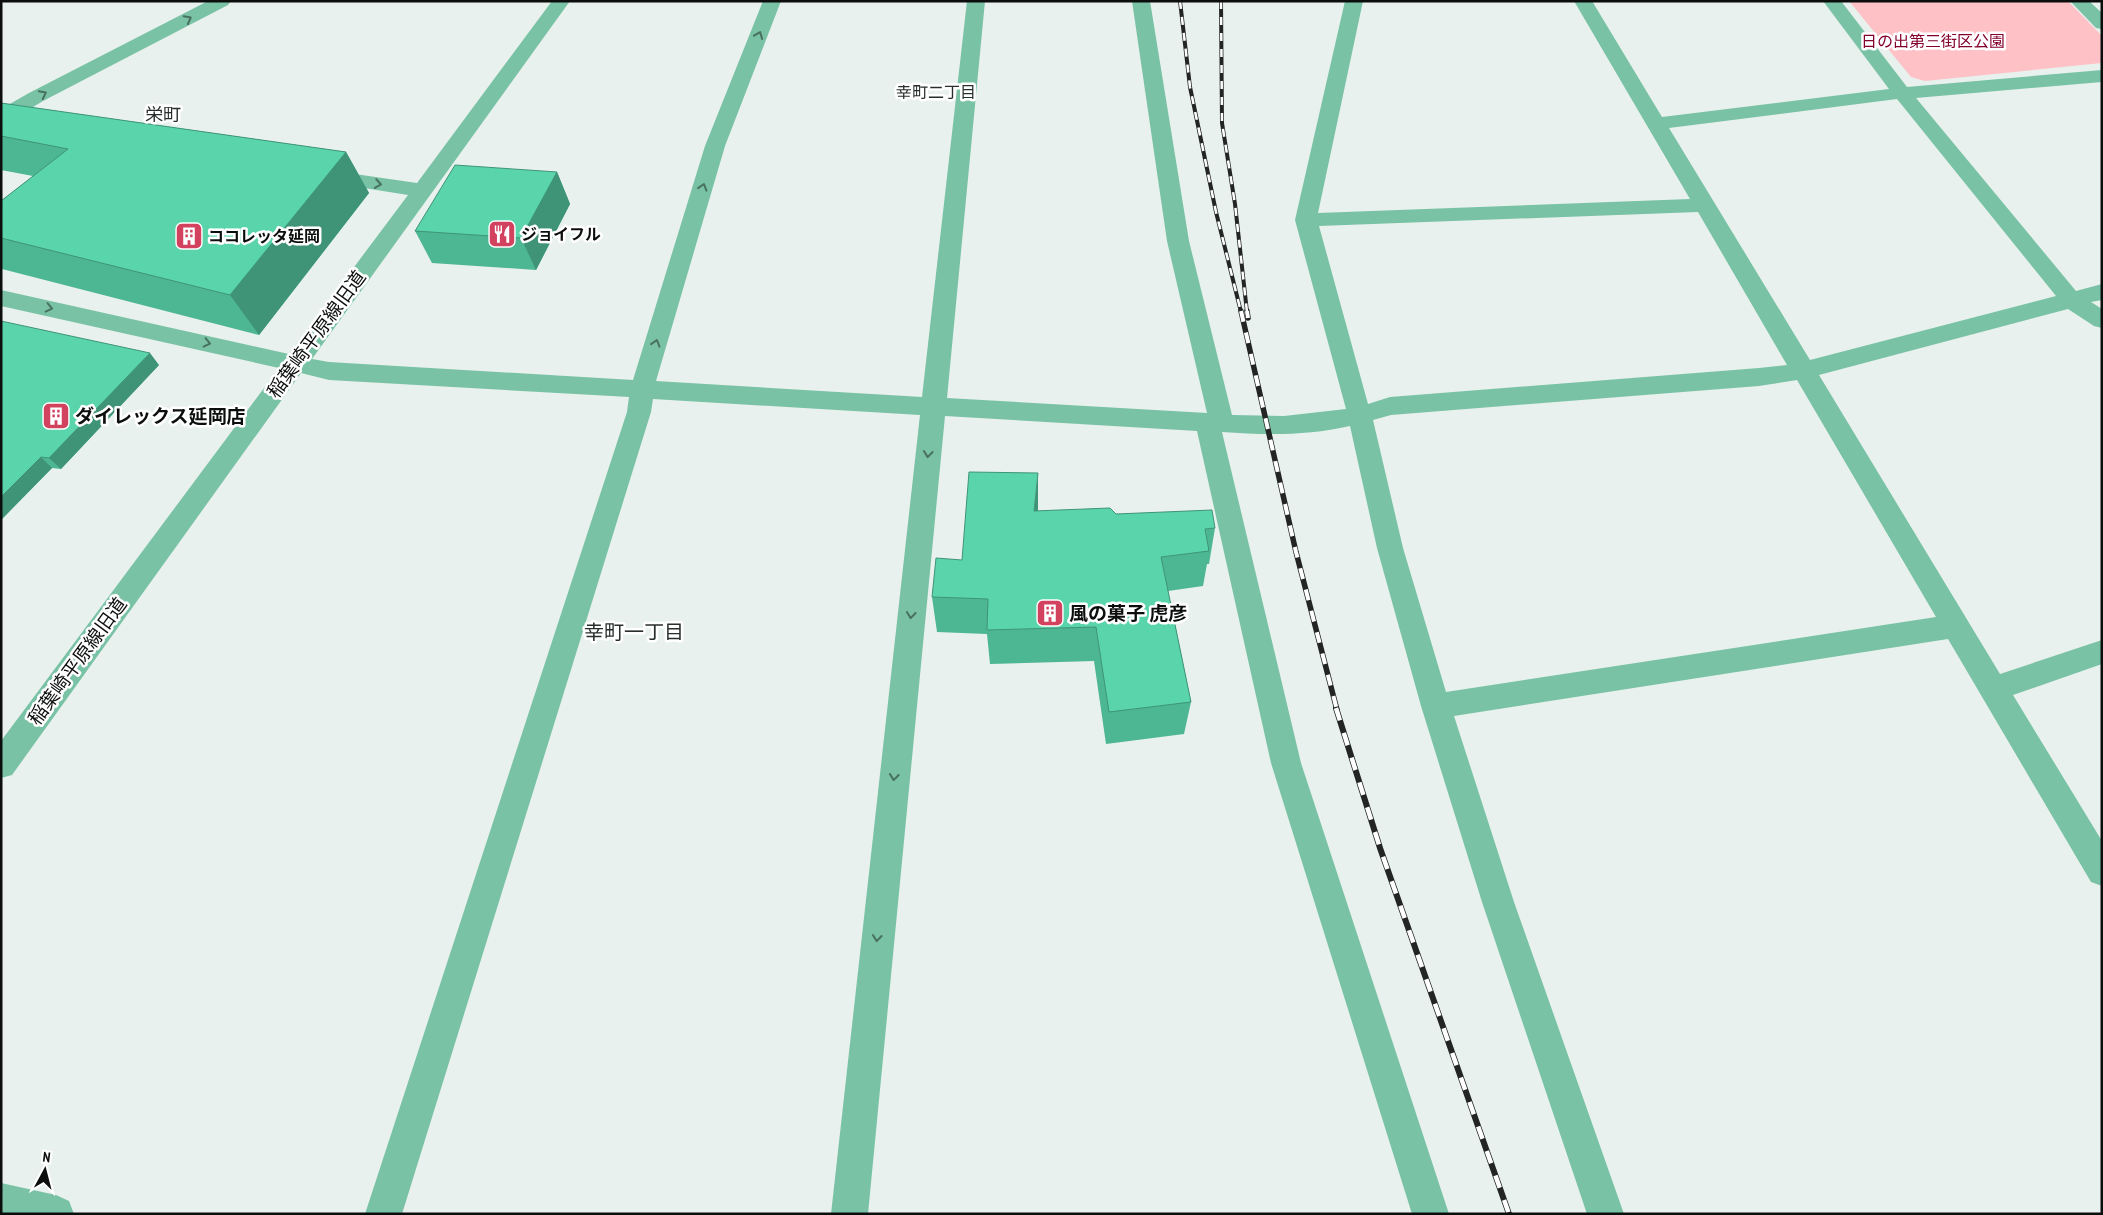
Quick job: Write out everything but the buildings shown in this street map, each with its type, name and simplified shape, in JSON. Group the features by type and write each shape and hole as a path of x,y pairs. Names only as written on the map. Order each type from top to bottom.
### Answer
{"street":[{"path":"1,118 36,97 222,1"},
{"name":"稲葉崎平原線旧道","path":"1,765 561,1"},
{"path":"383,1214 639,412 642,389 715,146 772,1"},
{"path":"848,1214 976,1"},
{"path":"1141,1 1178,242 1286,763 1431,1214"},
{"path":"1354,1 1306,220 1360,417 1390,548 1436,706 1498,902 1606,1214"},
{"path":"1583,1 1954,626 2102,870"},
{"path":"1832,1 1902,93 2071,300 2102,320"},
{"path":"2079,1 2102,24"},
{"path":"1656,124 1902,93 2102,76"},
{"path":"304,173 421,190"},
{"path":"1306,220 1704,204"},
{"path":"1,298 329,371 1268,426 1320,424 1360,417 1390,406 1759,377 1802,371 2102,292"},
{"path":"1436,706 1954,626"},
{"path":"1993,689 2102,652"},
{"path":"1,1201 56,1214"}],"green space":[{"name":"日の出第三街区公園","path":"1849,1 2068,1 2102,36 2102,63 1925,81 1911,77"}],"railway":[{"path":"1180,1 1190,87 1216,212 1241,312"},
{"path":"1221,1 1222,123 1235,204 1247,312"},
{"path":"1241,311 1296,552 1337,710"},
{"path":"1247,311 1248,318"},
{"path":"1336,708 1380,848 1509,1214"}],"place":[{"name":"ジョイフル","path":"502,234"},
{"name":"ココレッタ延岡","path":"189,236"},
{"name":"ダイレックス延岡店","path":"56,416"},
{"name":"風の菓子 虎彦","path":"1050,613"}],"district":[{"name":"幸町二丁目","path":"936,92"},
{"name":"栄町","path":"163,115"},
{"name":"幸町一丁目","path":"634,632"}]}
